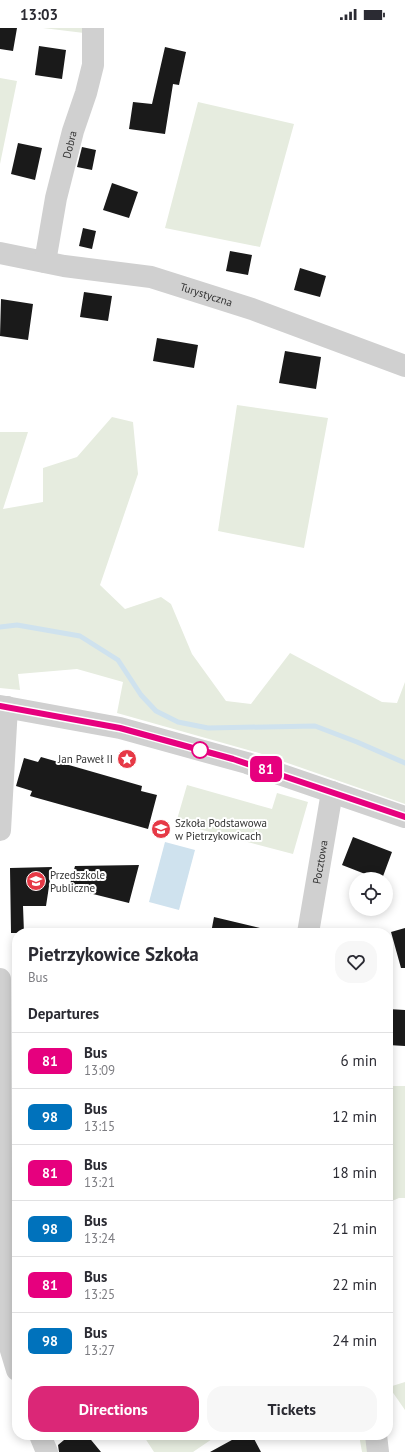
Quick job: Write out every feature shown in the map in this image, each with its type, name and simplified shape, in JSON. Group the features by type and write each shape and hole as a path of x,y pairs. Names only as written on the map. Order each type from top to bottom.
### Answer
{"street":[{"name":"Dobra","path":"45,262 58,191 73,131 86,93 93,65 92,28"},
{"name":"Turystyczna","path":"0,253 64,266 151,277 252,309 405,366"},
{"path":"0,830 3,707 127,730 247,763 405,817"},
{"name":"Pocztowa","path":"309,928 332,792"},
{"path":"0,979 1,1169 6,1273 6,1334 12,1354"},
{"path":"42,1440 47,1452"},
{"path":"377,1440 378,1452"}],"shaded area":[{"path":"43,28 85,28 84,33"},
{"path":"0,78 17,81 0,164"},
{"path":"198,102 294,124 260,247 165,228"},
{"path":"237,405 328,418 304,548 218,531"},
{"path":"112,417 133,422 138,474 100,585 125,609 161,597 171,604 192,654 226,701 251,704 290,653 382,702 397,703 405,682 405,804 259,753 117,713 123,682 77,669 18,674 20,690 0,688 0,432 28,432 3,509 43,502 43,468 77,457"},
{"path":"187,785 272,809 277,793 308,802 293,854 176,823"},
{"path":"393,1086 405,1086 405,1198 399,1198 393,1201"},
{"path":"405,1382 405,1410 393,1393 393,1386"},
{"path":"146,1440 211,1440 193,1452 154,1452"},
{"path":"360,1440 372,1440 373,1452 362,1452"}],"water":[{"path":"165,842 195,850 179,910 149,902"}],"building":[{"path":"0,28 17,28 13,51 0,49"},
{"path":"39,46 66,50 62,79 35,75"},
{"path":"165,47 186,52 179,85 173,84 165,134 129,129 133,102 152,104"},
{"path":"18,143 42,148 35,180 11,174"},
{"path":"82,147 96,150 92,170 77,167"},
{"path":"112,183 138,192 129,218 103,210"},
{"path":"83,228 96,231 92,249 79,246"},
{"path":"230,251 252,255 248,275 226,271"},
{"path":"300,268 326,276 320,297 294,290"},
{"path":"84,292 112,296 108,321 80,317"},
{"path":"1,299 33,304 28,340 0,336"},
{"path":"157,338 198,345 194,368 153,361"},
{"path":"285,351 321,357 316,389 279,383"},
{"path":"41,757 142,786 141,791 157,795 148,829 30,796 32,791 16,786 24,758 38,762"},
{"path":"353,837 392,852 385,872 360,872 342,865"},
{"path":"139,865 129,903 69,888 75,866"},
{"path":"52,867 46,906 23,906 24,928 12,928 12,933 11,933 10,868"},
{"path":"214,917 260,928 212,928"},
{"path":"405,928 405,968 401,968 393,939 393,931"},
{"path":"393,1009 405,1010 405,1046 393,1045"},
{"path":"64,1440 91,1440 101,1452 59,1452 58,1445"},
{"path":"232,1440 255,1440 261,1452 210,1452"}],"waterway":[{"path":"0,627 17,625 80,636 118,660 141,695 156,711 178,722 208,728 315,726 405,763"}],"bus line":[{"name":"81","path":"0,706 120,728 247,763 405,817"}],"place":[{"name":"Jan Paweł II","path":"127,759"},
{"name":"Szkoła Podstawowa w Pietrzykowicach","path":"161,829"},
{"name":"Przedszkole Publiczne","path":"36,881"}]}
